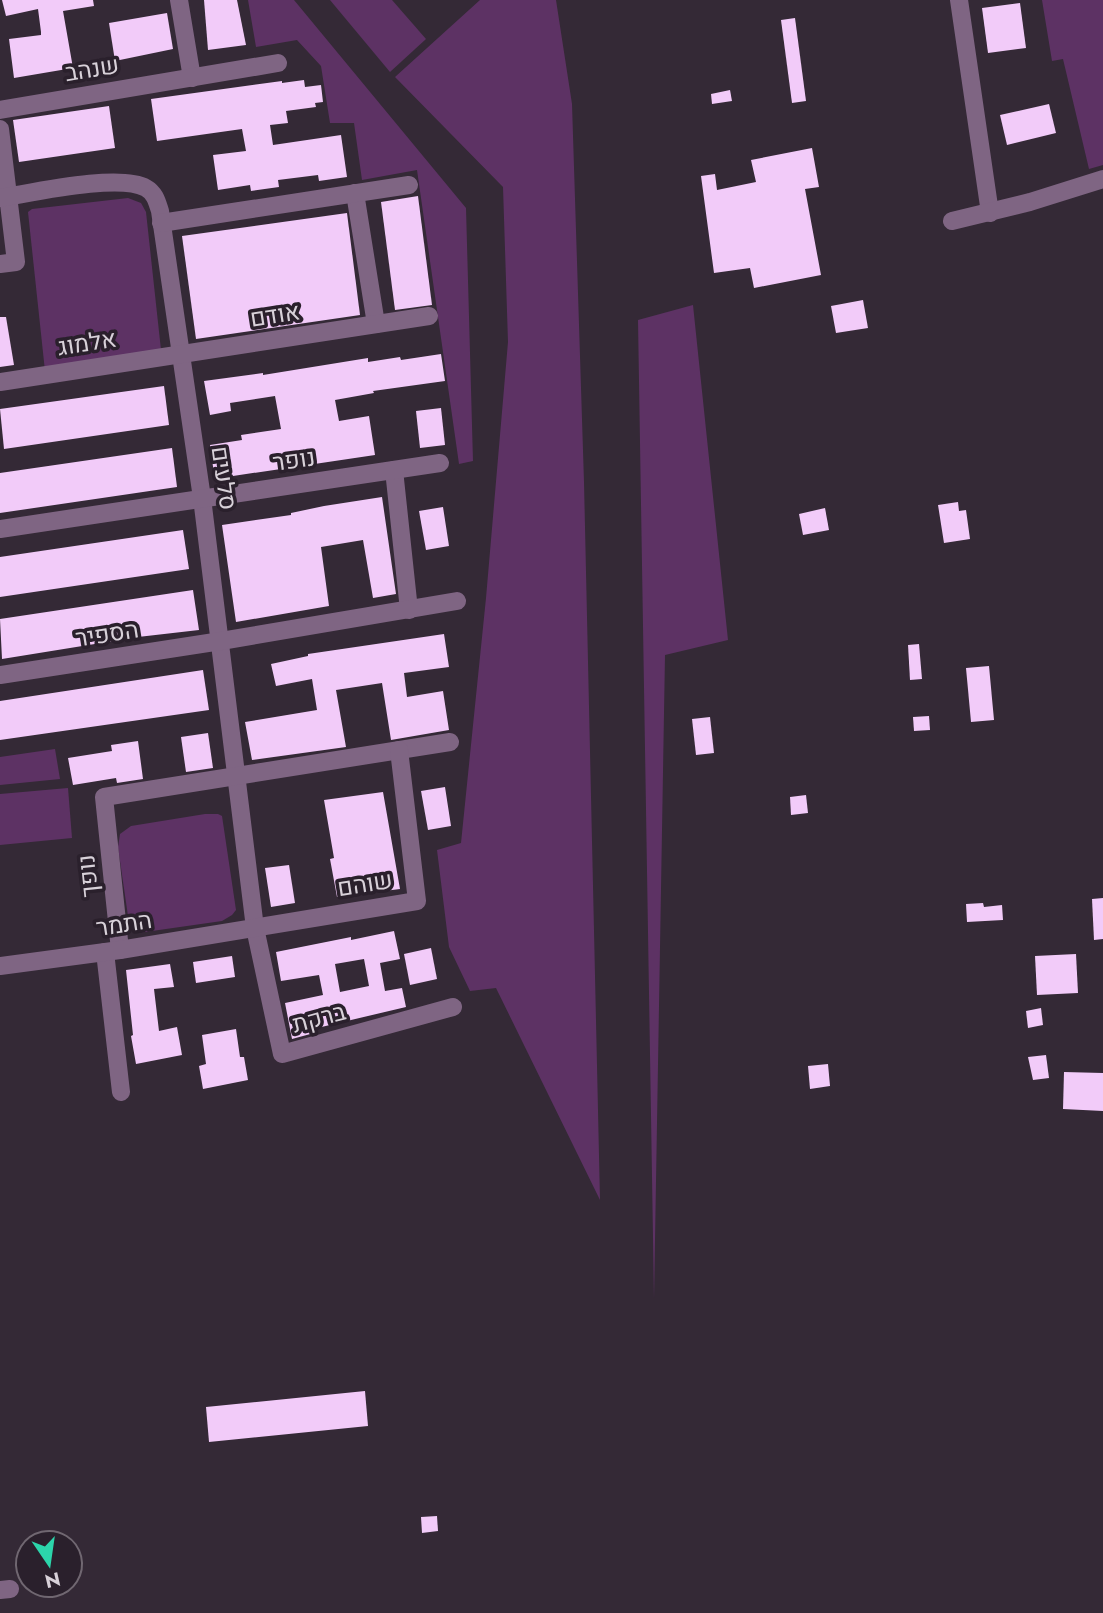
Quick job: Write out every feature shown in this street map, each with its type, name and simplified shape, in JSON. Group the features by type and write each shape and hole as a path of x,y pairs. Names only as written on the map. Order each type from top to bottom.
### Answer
{"street":[{"path":"179,0 192,78"},
{"path":"958,0 990,213"},
{"name":"שנהב","path":"0,110 278,63"},
{"path":"0,129 4,198 16,262 0,264"},
{"path":"952,221 990,213 1103,179"},
{"name":"סלעים","path":"4,198 95,184 133,184 146,188 154,195 162,223 202,498 255,928"},
{"path":"162,223 409,185"},
{"path":"355,193 376,324"},
{"name":"אודם","path":"181,354 429,316"},
{"name":"אלמוג","path":"0,382 181,354"},
{"name":"נופר","path":"202,498 440,463"},
{"path":"394,470 409,610"},
{"path":"0,529 202,498"},
{"path":"221,641 457,601"},
{"name":"הספיר","path":"0,675 221,641"},
{"path":"236,776 450,742"},
{"name":"שוהם","path":"255,928 417,901 399,750"},
{"name":"נופך","path":"121,1092 104,797 236,776"},
{"name":"התמר","path":"0,966 255,928"},
{"name":"ברקת","path":"255,928 282,1054 453,1007"}],"shaded area":[{"path":"248,0 294,0 466,208 473,461 459,464 417,170 362,180 354,123 330,123 321,66 297,40 256,47"},
{"path":"330,0 392,0 426,39 390,72"},
{"path":"480,0 556,0 572,104 584,482 600,1200 496,988 470,991 449,947 437,850 461,843 486,598 508,342 503,187 395,77"},
{"path":"1042,0 1103,0 1103,165 1089,169 1063,59 1052,61"},
{"path":"128,198 141,203 146,212 161,350 45,371 28,212 32,209"},
{"path":"693,305 728,640 665,655 654,1299 638,320"},
{"path":"55,749 60,779 0,785 0,757"},
{"path":"68,788 72,838 0,845 0,794"},
{"path":"205,814 222,816 236,910 222,921 138,933 129,923 118,847 120,834 131,826"}],"building":[{"path":"2,0 93,0 94,6 63,11 73,68 14,78 9,39 41,35 38,9 6,16"},
{"path":"204,0 237,0 246,45 208,50"},
{"path":"1020,3 1026,48 988,53 982,8"},
{"path":"167,13 173,49 115,61 109,23"},
{"path":"795,18 806,101 792,103 781,20"},
{"path":"304,80 305,87 321,85 323,102 315,103 316,107 286,111 288,123 270,125 273,145 341,135 347,177 319,181 318,175 278,180 279,187 251,191 250,185 218,190 213,155 246,151 242,129 157,141 151,99"},
{"path":"730,90 732,101 712,104 711,94"},
{"path":"1049,104 1056,133 1007,145 1000,115"},
{"path":"109,106 115,148 19,162 13,120"},
{"path":"812,148 819,187 805,189 821,275 754,288 750,268 714,273 701,176 715,174 717,190 756,182 751,160"},
{"path":"418,196 432,305 395,310 381,202"},
{"path":"347,213 360,315 196,339 182,236"},
{"path":"863,300 868,328 836,333 831,306"},
{"path":"0,317 6,317 14,365 0,367"},
{"path":"441,354 445,381 373,391 374,393 335,400 339,421 369,416 375,455 215,481 210,445 242,440 241,435 281,429 275,396 230,403 231,411 210,415 204,381 263,375 368,358 368,362"},
{"path":"164,386 169,425 4,449 0,409"},
{"path":"441,408 445,445 420,448 416,411"},
{"path":"172,448 177,487 0,513 0,473"},
{"path":"382,497 396,594 373,598 363,540 321,547 329,606 236,622 222,525"},
{"path":"958,502 959,511 966,510 970,539 944,543 938,505"},
{"path":"443,507 449,546 426,550 419,511"},
{"path":"825,508 829,530 803,535 799,514"},
{"path":"183,530 189,569 0,597 0,557"},
{"path":"193,590 199,630 2,659 0,619"},
{"path":"444,634 449,667 404,673 407,697 443,691 449,730 391,740 382,683 336,690 346,747 252,760 245,722 317,710 312,679 276,686 271,664 308,654"},
{"path":"919,644 922,679 910,680 908,645"},
{"path":"989,666 994,720 971,722 966,668"},
{"path":"203,670 209,710 0,740 0,701"},
{"path":"929,716 930,730 914,731 913,717"},
{"path":"710,717 714,753 696,755 692,719"},
{"path":"208,733 213,768 186,772 181,737"},
{"path":"138,741 143,779 117,783 116,778 73,785 68,758 112,751 111,745"},
{"path":"445,787 451,826 428,830 421,791"},
{"path":"383,792 400,889 337,897 330,859 334,858 324,800"},
{"path":"806,795 808,813 791,815 790,797"},
{"path":"289,865 295,903 271,907 265,868"},
{"path":"1103,898 1103,939 1094,940 1092,899"},
{"path":"983,903 984,907 1002,905 1003,920 967,922 966,904"},
{"path":"394,931 400,959 380,963 385,991 402,988 406,1007 313,1029 314,1033 292,1039 285,1003 323,995 319,975 281,981 276,952 351,937 351,940","holes":["364,959 369,986 340,992 335,964"]},
{"path":"431,948 437,979 410,985 404,954"},
{"path":"1076,954 1078,993 1037,995 1035,956"},
{"path":"232,956 235,977 196,983 193,962"},
{"path":"170,964 174,987 154,989 159,1031 177,1027 182,1055 136,1064 126,970"},
{"path":"1041,1008 1043,1025 1028,1028 1026,1011"},
{"path":"236,1029 240,1057 244,1057 248,1080 203,1089 199,1066 206,1064 202,1035"},
{"path":"1046,1055 1049,1078 1033,1080 1028,1057"},
{"path":"828,1064 830,1086 810,1089 808,1066"},
{"path":"1064,1072 1103,1073 1103,1111 1063,1109"},
{"path":"365,1391 368,1426 209,1442 206,1407"},
{"path":"437,1516 438,1531 422,1533 421,1517"}]}
